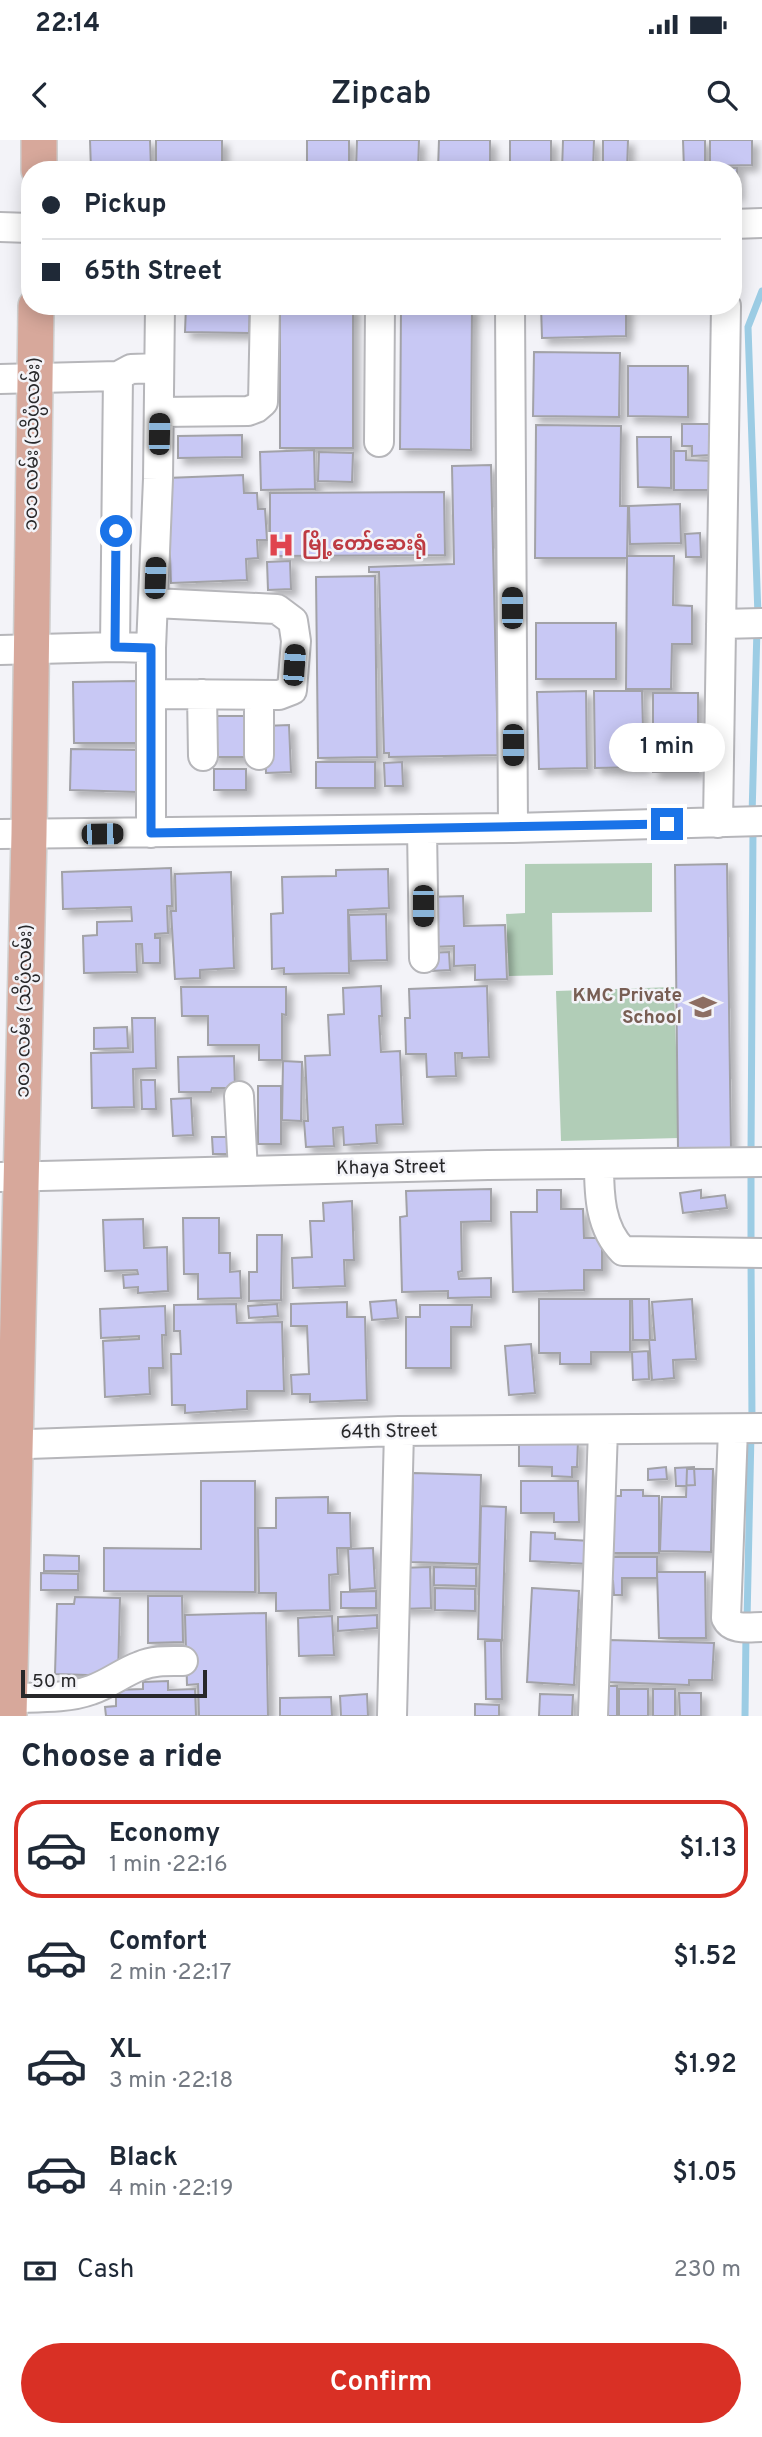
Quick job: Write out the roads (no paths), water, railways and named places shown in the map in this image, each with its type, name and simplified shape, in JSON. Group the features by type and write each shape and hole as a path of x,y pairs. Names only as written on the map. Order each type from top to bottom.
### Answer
{"main road":[{"path":"39,140 39,161"},
{"name":"၁၀၁ လမ်း (သိပ္ပံလမ်း)","path":"10,1707 8,1445 17,378 34,315"}],"street":[{"path":"742,224 762,223"},
{"path":"0,227 21,228"},
{"path":"151,833 151,648 160,315"},
{"path":"159,412 248,411 256,408 262,402 265,315"},
{"path":"379,442 380,315"},
{"path":"510,315 513,828"},
{"path":"15,834 513,828 741,822 721,624 726,315"},
{"path":"17,378 118,376 131,369 159,368"},
{"path":"115,647 118,376"},
{"path":"151,694 279,695 292,690 296,641 293,621 277,609 154,603"},
{"path":"721,624 756,623"},
{"path":"15,650 151,648"},
{"path":"202,694 203,756"},
{"path":"259,695 259,755"},
{"path":"422,829 424,958"},
{"path":"239,1096 243,1171"},
{"name":"Khaya Street","path":"10,1177 755,1162"},
{"path":"599,1164 599,1188 604,1220 612,1240 623,1251 755,1253"},
{"path":"747,1428 726,1610 728,1623 752,1627"},
{"name":"64th Street","path":"8,1445 399,1431 747,1428"},
{"path":"593,1716 603,1430"},
{"path":"392,1716 399,1431"},
{"path":"10,1707 74,1695 110,1682 138,1666 156,1661 183,1661"}],"waterway":[{"path":"758,616 748,327 762,291"},
{"path":"752,816 757,628"},
{"path":"751,1155 753,828"},
{"path":"751,1167 751,1246"},
{"path":"751,1258 752,1421"},
{"path":"747,1621 751,1433"},
{"path":"745,1716 746,1633"}],"place":[{"name":"မြို့တော်ဆေးရုံ","path":"281,545"},
{"name":"KMC Private School","path":"703,1007"}]}
